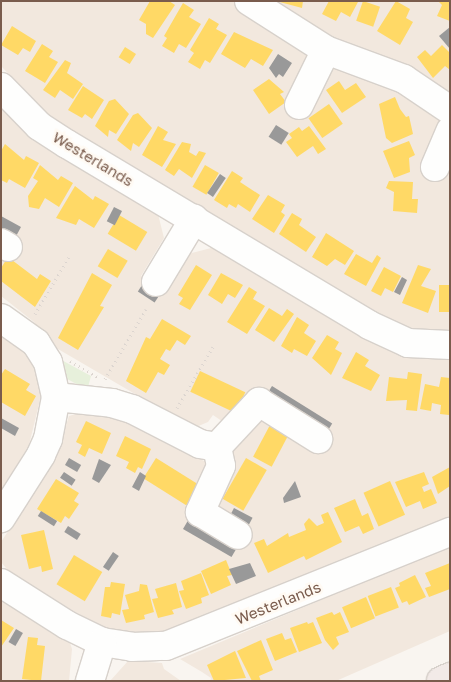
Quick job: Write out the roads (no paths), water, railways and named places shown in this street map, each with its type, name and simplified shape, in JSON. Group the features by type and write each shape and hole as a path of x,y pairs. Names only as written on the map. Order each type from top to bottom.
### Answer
{"highway":[{"path":"441,681 450,677"}],"street":[{"path":"249,1 326,50 404,79 450,110"},
{"path":"299,104 326,50"},
{"name":"Westerlands","path":"1,87 39,126 390,336 408,343 450,345"},
{"path":"435,167 450,131"},
{"path":"156,282 194,219"},
{"path":"1,318 24,332 48,362 56,397 48,440 42,456 1,518"},
{"path":"56,397 94,399 132,410 200,444 217,447"},
{"path":"217,447 260,402 318,439"},
{"path":"217,447 221,466 200,512 238,535"},
{"name":"Westerlands","path":"1,583 67,625 102,642 132,647 166,646 450,532"},
{"path":"90,681 102,642"}]}
